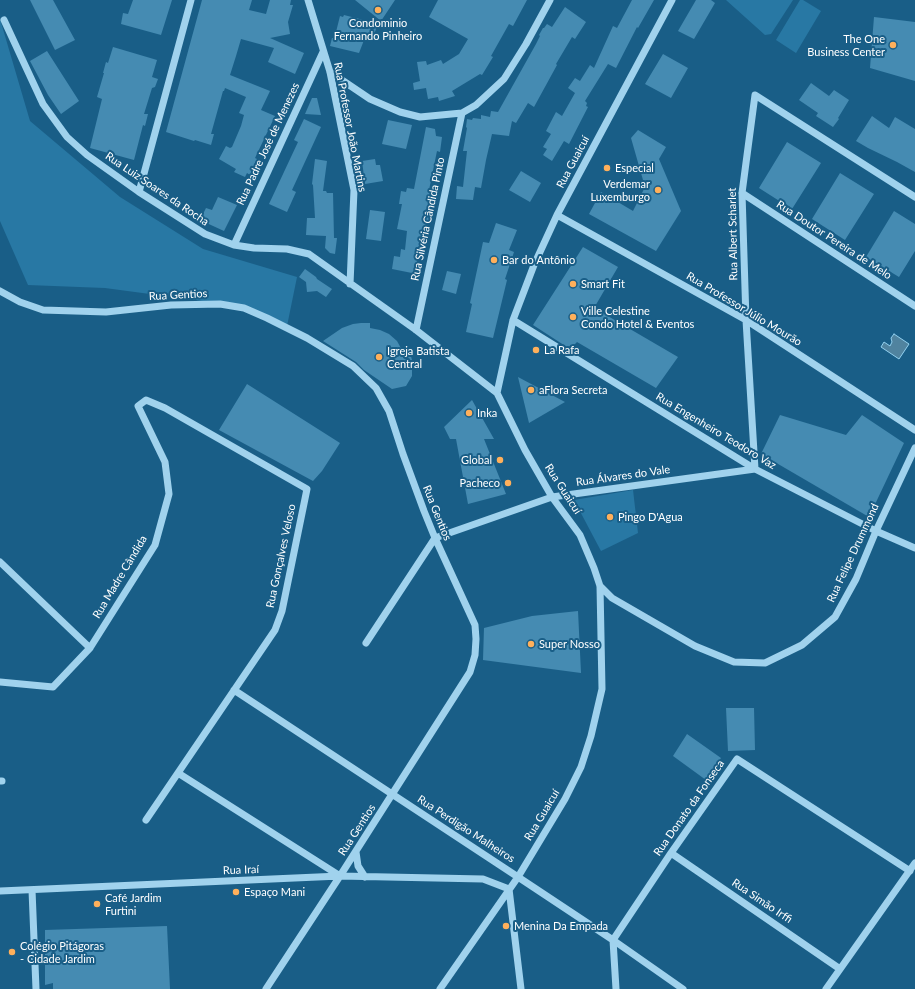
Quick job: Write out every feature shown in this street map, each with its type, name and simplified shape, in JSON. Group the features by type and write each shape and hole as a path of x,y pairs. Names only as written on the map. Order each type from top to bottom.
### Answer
{"street":[{"path":"139,192 190,0"},
{"name":"Rua Professor João Martins","path":"308,0 330,72 354,190 350,284"},
{"path":"330,72 370,99 400,112 420,117 462,112 476,105 504,79 526,44 550,0"},
{"name":"Rua Guaicuí","path":"440,989 518,877 565,799 581,767 591,736 602,689 600,586 580,535 552,496 525,450 497,393 513,320 534,265 557,215 672,0"},
{"name":"Rua Luiz Soares da Rocha","path":"4,20 43,104 67,137 87,155 139,192 205,234 234,245 254,248 287,249 309,254 416,330 497,393"},
{"name":"Rua Padre José de Menezes","path":"234,245 323,52"},
{"name":"Rua Albert Scharlet","path":"755,469 746,320 742,193 755,95 915,197"},
{"name":"Rua Silvéria Cândida Pinto","path":"416,330 462,112"},
{"name":"Rua Doutor Pereira de Melo","path":"742,193 915,306"},
{"name":"Rua Professor Júlio Mourão","path":"557,215 746,320 915,430"},
{"name":"Rua Gentios","path":"0,291 20,302 43,310 106,312 171,305 220,304 244,308 307,338 353,366 376,388 389,411 403,454 435,538 475,625 475,656 470,672 356,852 266,989"},
{"name":"Rua Engenheiro Teodoro Vaz","path":"513,320 755,469 876,531 915,548"},
{"name":"Rua Madre Cândida","path":"0,682 53,687 90,648 155,545 169,494 165,462 138,406 146,400"},
{"name":"Rua Gonçalves Veloso","path":"146,400 165,408 307,489 282,611 275,630 146,820"},
{"name":"Rua Felipe Drummond","path":"600,586 612,598 695,646 734,662 765,663 802,645 835,617 856,579 876,531 915,448"},
{"name":"Rua Álvares do Vale","path":"435,538 552,496 755,469"},
{"path":"366,643 435,538"},
{"path":"0,562 90,648"},
{"name":"Rua Perdigão Malheiros","path":"234,690 613,940 683,989"},
{"name":"Rua Donato da Fonseca","path":"613,940 671,853 737,759 910,870"},
{"path":"178,773 340,876"},
{"path":"356,852 358,866 365,877"},
{"name":"Rua Simão Irffi","path":"671,853 840,968"},
{"path":"826,989 915,863"},
{"name":"Rua Iraí","path":"0,891 340,876 483,879 509,889"},
{"path":"509,889 521,989"},
{"path":"32,890 36,989"},
{"path":"613,940 616,989"}],"shaded area":[{"path":"726,0 793,0 771,34 765,35"},
{"path":"800,0 803,0 821,11 796,53 776,40"},
{"path":"0,19 30,121 120,197 203,249 297,277 287,326 240,306 105,288 28,285 0,221"},
{"path":"894,334 909,344 899,359 881,347 884,342 890,346 892,342 891,338"},
{"name":"Pingo D'Agua","path":"633,490 638,533 601,551 574,500"}],"building":[{"path":"30,0 53,0 75,40 55,50"},
{"path":"133,0 172,0 161,35 121,24 123,13 128,14"},
{"path":"202,0 252,0 249,10 266,14 270,0 291,0 290,5 293,5 288,22 290,34 270,38 304,53 295,74 268,62 274,48 241,39 230,75 270,91 261,110 275,116 255,158 257,159 257,162 250,175 247,173 245,177 234,172 236,169 219,159 226,146 230,148 232,147 241,126 244,115 239,113 246,97 225,88 211,134 214,134 211,145 166,132"},
{"name":"Condominio Fernando Pinheiro","path":"355,0 395,0 381,21"},
{"path":"438,0 527,0 513,26 509,24 491,56 493,57 482,75 480,74 452,91 455,96 439,101 438,97 428,99 426,88 414,90 413,83 420,81 417,62 426,61 427,65 441,60 443,64 459,54 468,39 429,17"},
{"path":"632,0 654,0 638,28 637,27 616,68 608,64 585,101 587,103 586,106 588,107 569,144 564,141 552,161 543,155 547,149 543,147 551,134 546,131 556,112 562,116 575,93 568,88 575,78 580,81 590,65 594,68 613,26 617,28"},
{"path":"696,0 711,0 715,3 694,39 678,31"},
{"path":"565,7 586,22 575,39 572,37 534,107 528,103 516,123 512,121 509,136 492,134 481,188 475,187 473,200 456,199 457,186 463,187 467,151 463,151 467,119 481,119 481,115 490,117 491,111 498,112 536,44 543,28 547,24 552,27"},
{"path":"344,15 379,24 373,37 366,35 359,53 330,46 332,38 334,35 335,36 340,16 343,17"},
{"name":"The One Business Center","path":"874,17 915,22 915,81 870,68"},
{"path":"113,47 157,60 152,77 158,79 155,87 152,88 144,114 148,114 145,126 143,125 134,160 90,148 102,99 97,97 106,62 108,63"},
{"path":"47,51 79,101 61,114 48,95 30,61"},
{"path":"663,54 688,68 671,98 645,84"},
{"path":"811,83 829,96 834,90 849,100 833,127 816,116 818,113 799,100"},
{"path":"312,98 317,98 321,115 305,114"},
{"path":"872,116 889,128 895,117 915,129 915,172 856,141"},
{"path":"304,119 321,127 292,190 296,192 287,212 269,204 298,142 294,140"},
{"path":"388,120 412,125 406,149 382,144"},
{"path":"426,127 435,129 436,136 442,137 440,152 437,151 429,190 432,192 427,216 429,217 426,234 423,234 417,262 420,262 417,274 392,269 394,256 400,257 401,249 405,250 407,231 397,229 402,204 399,204 401,191 406,192 407,188 414,189"},
{"name":"Verdemar Luxemburgo","path":"638,130 666,147 659,159 681,211 656,251 589,214 601,192 633,211 645,187 631,138"},
{"path":"787,142 821,163 792,209 759,188"},
{"path":"315,159 327,161 323,191 333,193 334,238 337,238 335,254 330,253 325,248 326,236 306,235 307,218 315,218 312,184"},
{"path":"375,159 376,165 380,165 383,181 365,184 362,161"},
{"path":"521,171 541,183 530,202 509,190"},
{"path":"840,173 874,194 845,240 812,219"},
{"path":"218,197 237,205 224,231 200,220 206,208 212,210"},
{"path":"370,210 385,212 381,241 366,239"},
{"path":"894,211 915,224 915,251 899,277 866,257"},
{"path":"496,223 517,230 509,250 514,252 505,279 507,280 493,338 466,332 472,304 470,303 483,242 489,243"},
{"name":"Ville Celestine Condo Hotel & Eventos","path":"583,247 618,267 594,308 678,357 656,388 577,342 570,349 533,325"},
{"path":"305,269 332,289 326,297 317,291 307,292 306,282 299,277"},
{"path":"447,271 461,274 456,294 442,290"},
{"name":"Igreja Batista Central","path":"361,323 370,323 370,328 389,334 397,341 403,352 409,349 412,360 412,376 406,386 392,389 364,370 356,362 323,341 342,328"},
{"name":"aFlora Secreta","path":"518,377 565,402 529,423"},
{"path":"247,384 340,443 322,471 313,481 219,430"},
{"path":"472,400 494,439 484,439 506,494 468,504 456,439 450,439 444,427"},
{"path":"780,415 846,435 862,415 904,443 869,517 761,454"},
{"name":"Super Nosso","path":"578,611 581,673 483,660 484,628 532,616"},
{"path":"726,708 754,708 755,750 728,751"},
{"path":"687,734 721,758 706,780 673,756"},
{"path":"167,926 170,989 53,989 53,983 45,985 45,930"}],"place":[{"name":"Condominio Fernando Pinheiro","path":"378,10"},
{"name":"The One Business Center","path":"893,45"},
{"name":"Especial","path":"607,168"},
{"name":"Verdemar Luxemburgo","path":"658,190"},
{"name":"Bar do Antônio","path":"494,260"},
{"name":"Smart Fit","path":"573,284"},
{"name":"Ville Celestine Condo Hotel & Eventos","path":"573,317"},
{"name":"La Rafa","path":"536,350"},
{"name":"Igreja Batista Central","path":"379,357"},
{"name":"aFlora Secreta","path":"531,390"},
{"name":"Inka","path":"469,413"},
{"name":"Global","path":"500,460"},
{"name":"Pacheco","path":"508,483"},
{"name":"Pingo D'Agua","path":"610,517"},
{"name":"Super Nosso","path":"531,644"},
{"name":"Espaço Mani","path":"236,892"},
{"name":"Café Jardim Furtini","path":"97,904"},
{"name":"Menina Da Empada","path":"506,926"},
{"name":"Colégio Pitágoras - Cidade Jardim","path":"12,952"}]}
